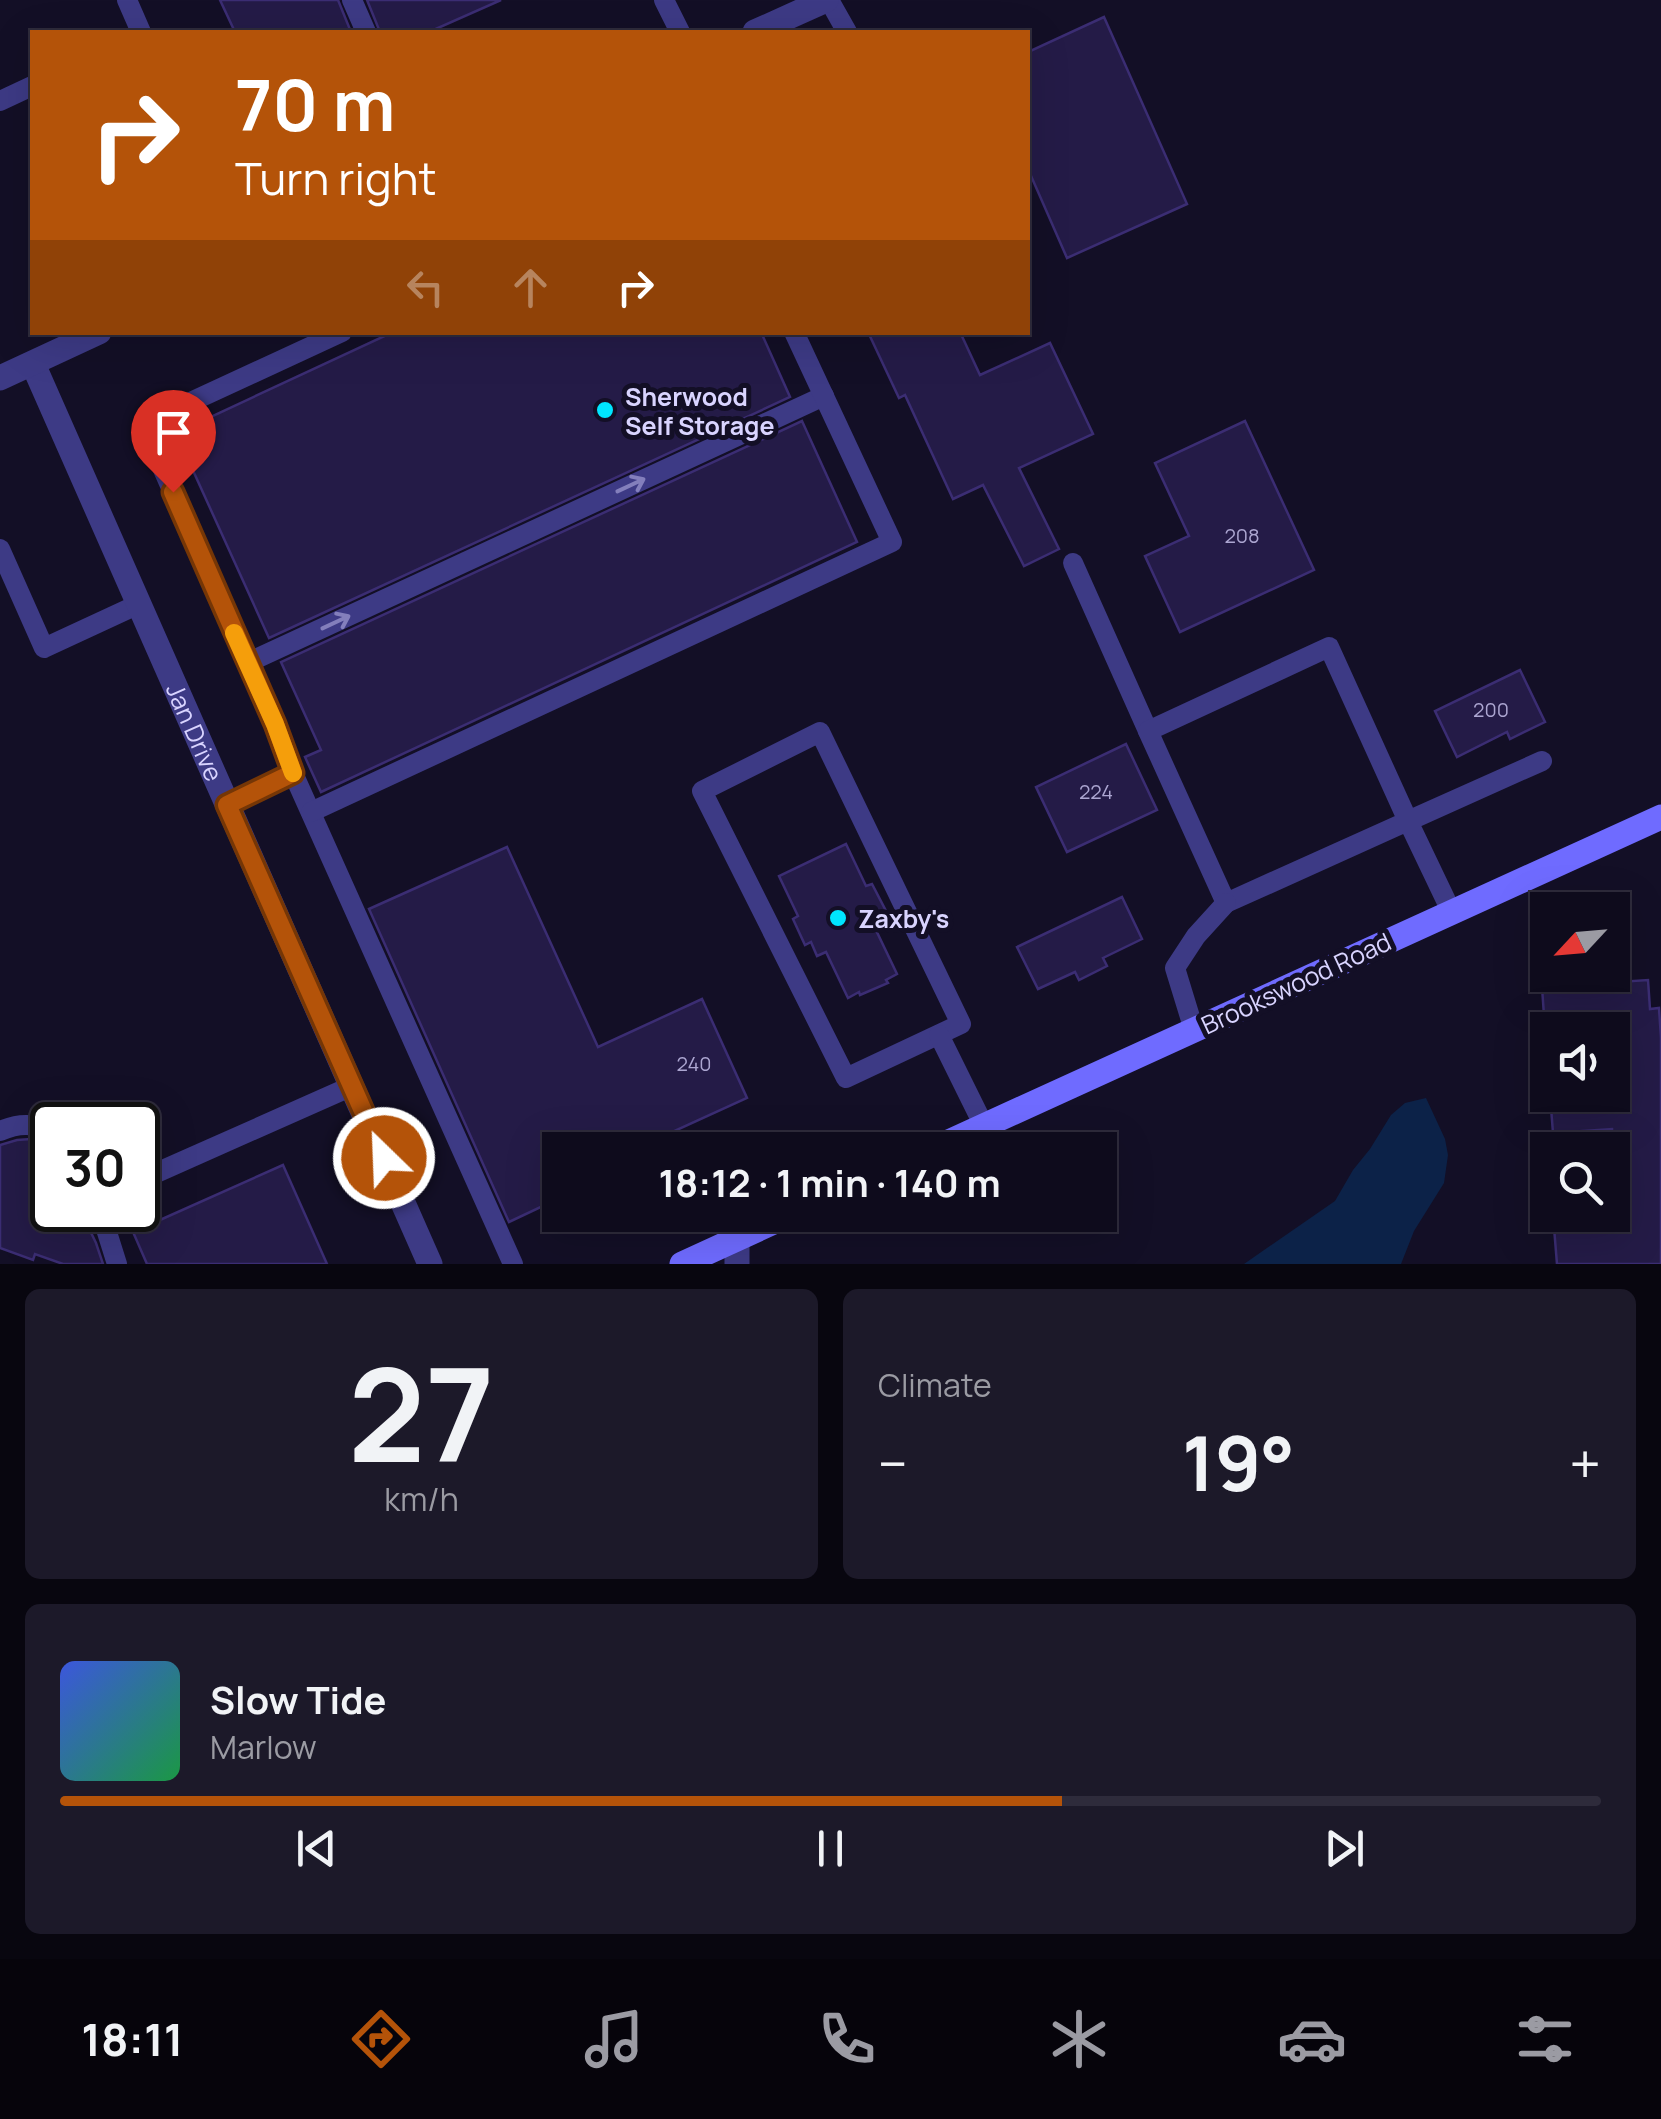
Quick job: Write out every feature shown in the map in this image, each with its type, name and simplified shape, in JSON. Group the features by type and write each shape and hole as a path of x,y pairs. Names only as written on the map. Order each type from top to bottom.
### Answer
{"main road":[{"path":"1606,842 1661,802"},
{"name":"Brookswood Road","path":"971,1132 1661,817"},
{"path":"682,1264 737,1251 764,1232"}],"street":[{"path":"760,30 828,0"},
{"path":"0,378 94,335"},
{"name":"Jan Drive","path":"34,364 430,1264"}],"lane":[{"path":"128,0 140,30"},
{"path":"352,0 365,30"},
{"path":"664,0 679,30"},
{"path":"828,0 846,30"},
{"path":"0,101 30,87"},
{"path":"336,335 143,424 293,773 513,1264"},
{"path":"311,812 892,542 795,335"},
{"path":"248,663 824,396"},
{"path":"0,549 44,648 138,604"},
{"path":"1074,563 1226,903"},
{"path":"1148,731 1329,647 1450,912"},
{"path":"820,732 961,1024 939,1035 846,1078 702,791 820,732"},
{"path":"1194,1030 1175,968 1196,936 1226,903 1542,761"},
{"path":"227,805 293,773"},
{"path":"939,1035 984,1126"},
{"path":"160,1171 352,1086"},
{"path":"0,1132 13,1126 30,1126"},
{"path":"107,1232 117,1264"}],"water":[{"path":"1426,1098 1445,1139 1448,1155 1444,1183 1414,1231 1401,1264 1244,1264 1335,1201 1391,1115 1405,1103"}],"building":[{"path":"220,0 338,0 350,30 234,30"},
{"path":"367,0 501,0 434,30 379,30"},
{"path":"1104,17 1187,204 1067,258 1030,174 1030,51"},
{"path":"387,335 762,335 790,397 269,638 176,433"},
{"path":"869,335 961,335 980,375 1050,343 1093,434 1019,468 1059,549 1024,566 983,485 953,499 905,395 899,398"},
{"path":"802,421 857,542 321,792 305,757 321,750 281,662"},
{"path":"1245,421 1314,570 1180,632 1145,556 1189,536 1155,463"},
{"path":"1520,670 1545,722 1510,739 1507,732 1457,757 1435,711"},
{"path":"1126,744 1157,810 1067,852 1036,787"},
{"name":"Zaxby's","path":"846,844 866,886 872,884 886,911 879,914 884,924 875,928 897,974 886,980 888,983 848,998 826,952 817,956 811,942 805,945 793,919 798,916 779,876"},
{"path":"507,847 598,1047 702,999 747,1098 672,1132 542,1132 542,1206 509,1222 369,909"},
{"path":"1122,897 1142,939 1103,958 1107,966 1079,980 1075,972 1038,989 1017,947"},
{"path":"1648,980 1650,1009 1659,1008 1661,1264 1557,1264 1554,1232 1630,1232 1630,1132 1553,1132 1551,1112 1630,1112 1630,1012 1544,1012 1542,992 1630,992 1630,981"},
{"path":"30,1139 30,1232 91,1232 103,1264 63,1264 35,1254 33,1260 0,1248 0,1145"},
{"path":"283,1165 327,1264 147,1264 133,1232 160,1232 160,1220"}],"slow traffic":[{"path":"234,633 293,773"}],"place":[{"name":"Sherwood Self Storage","path":"605,410"},
{"name":"Zaxby's","path":"838,918"}],"route":[{"path":"173,492 293,773 227,805 384,1158"}]}
